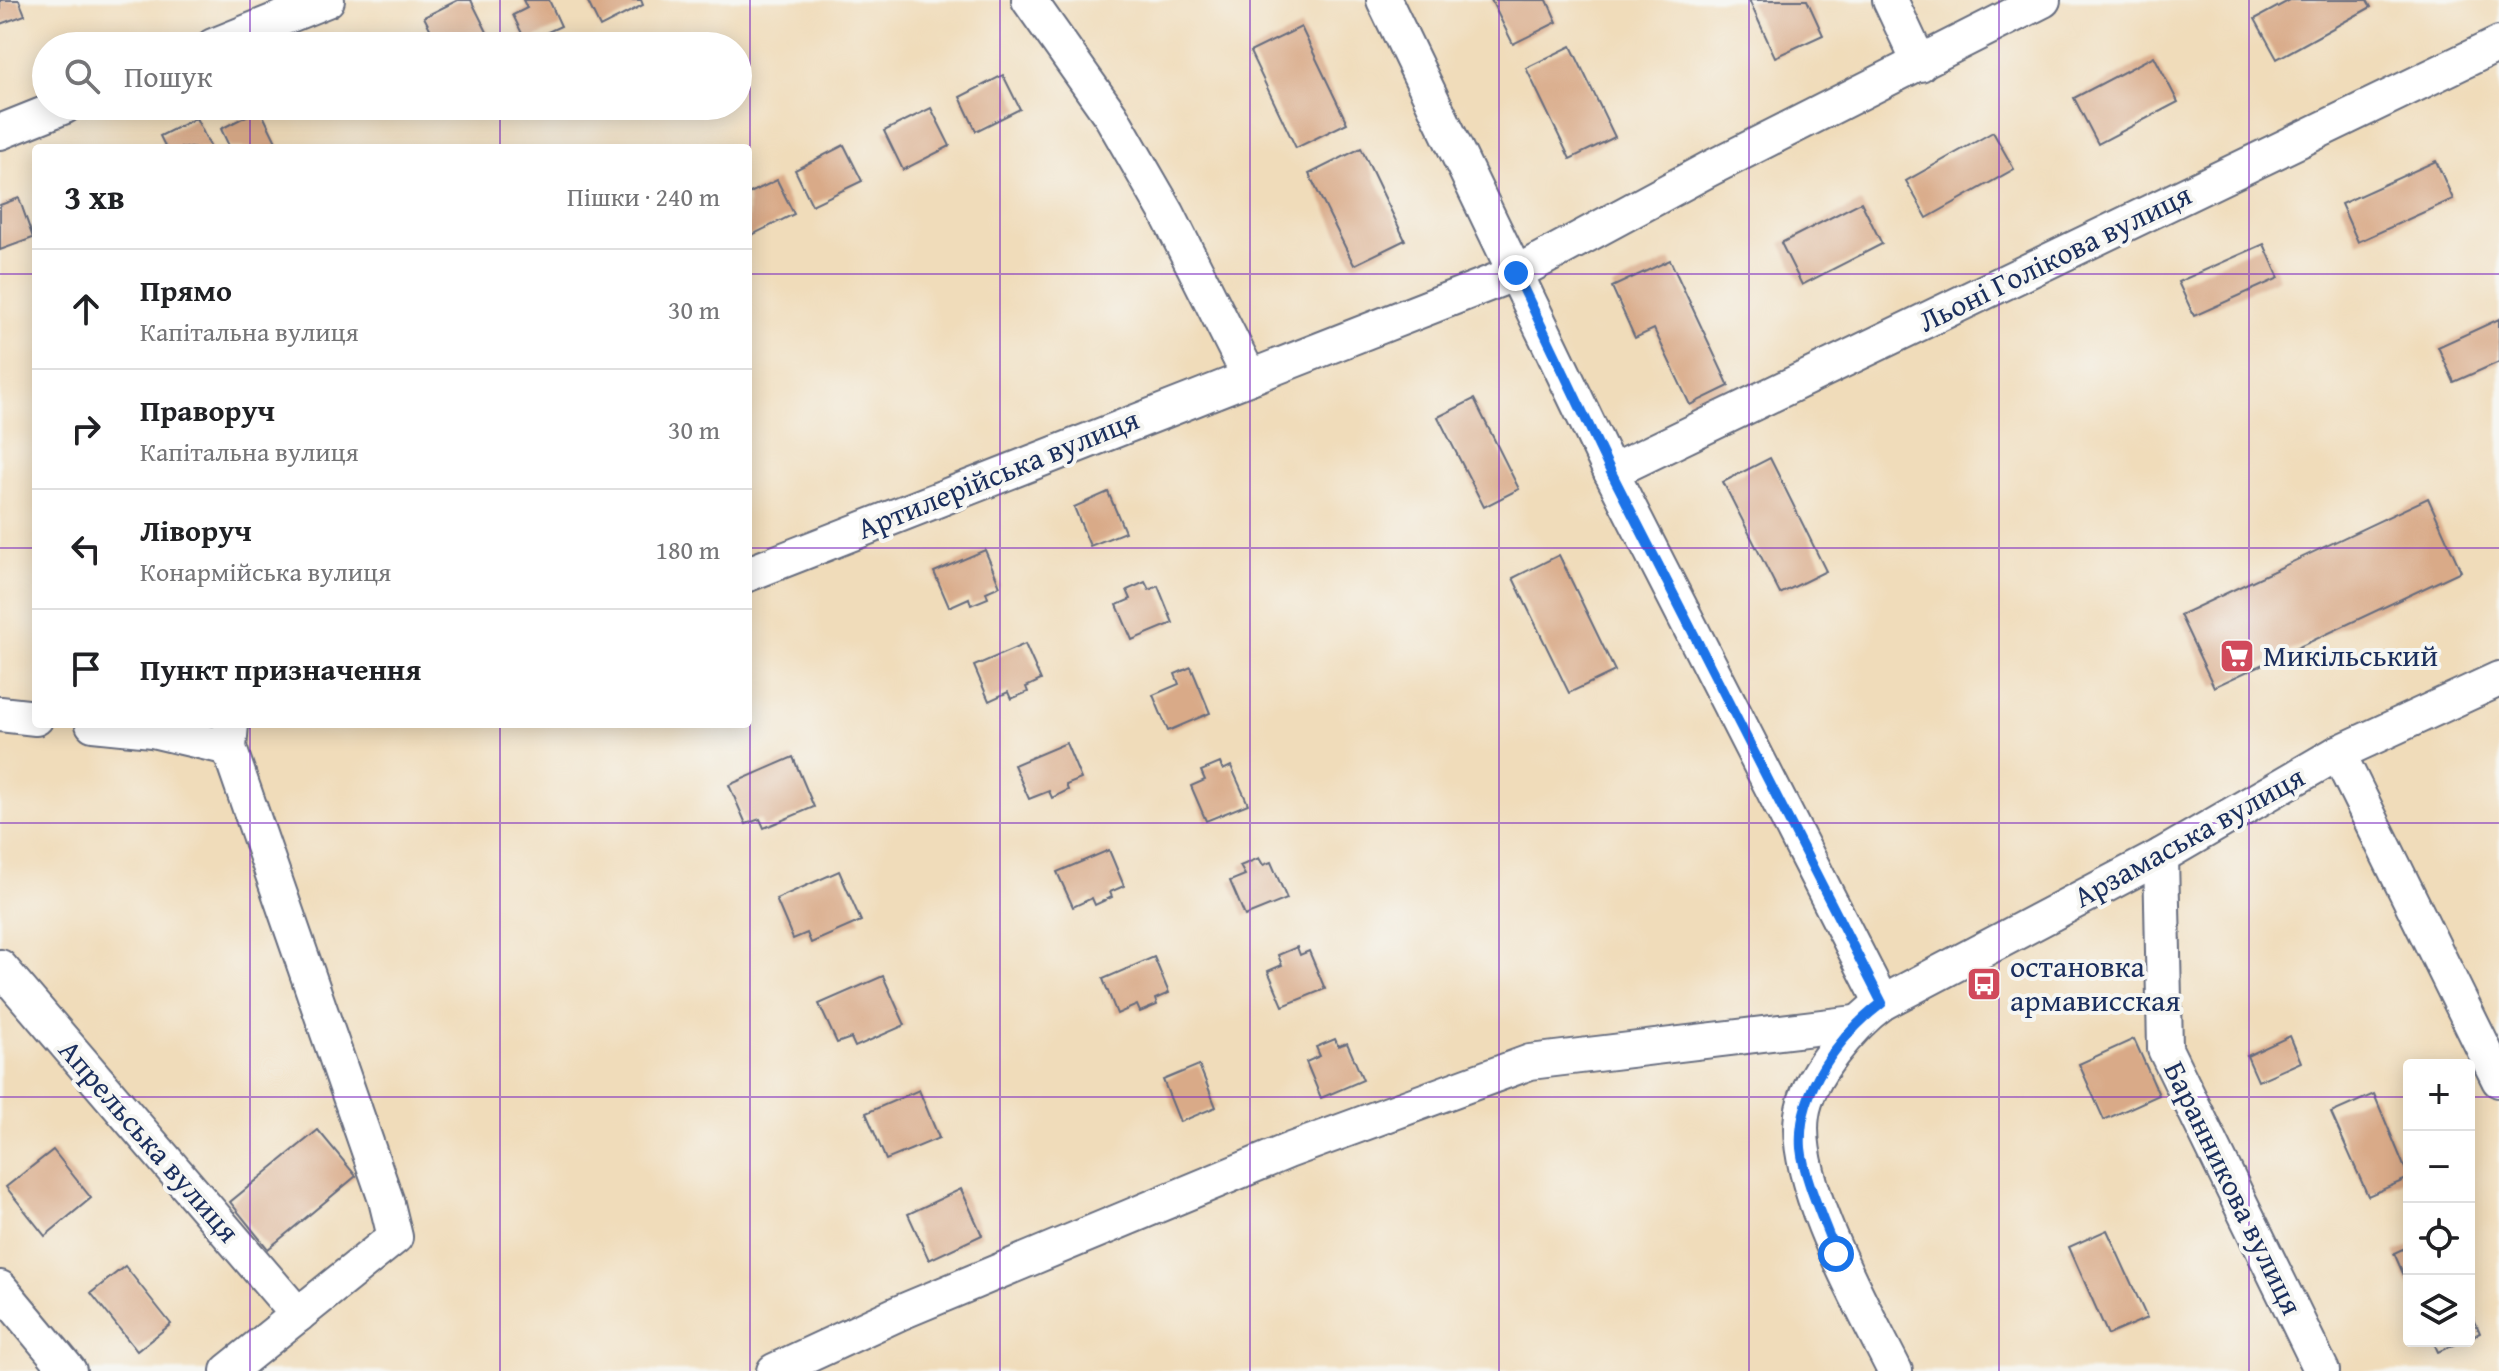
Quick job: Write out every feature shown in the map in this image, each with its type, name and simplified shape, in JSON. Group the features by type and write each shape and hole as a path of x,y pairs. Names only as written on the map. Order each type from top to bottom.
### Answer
{"street":[{"path":"248,32 327,0"},
{"path":"1029,0 1111,116 1167,213 1249,376"},
{"path":"1384,0 1611,472 1882,1003"},
{"path":"1890,0 1920,64"},
{"name":"Артилерійська вулиця","path":"752,572 1516,273 1709,169 2043,0"},
{"name":"Льоні Голікова вулиця","path":"1611,472 2499,44"},
{"path":"25,134 45,120"},
{"name":"Арзамаська вулиця","path":"1855,1023 1882,1003 2161,856 2338,753 2499,679"},
{"path":"0,714 32,718"},
{"path":"132,728 230,736 386,1200 395,1237 228,1371"},
{"path":"2338,753 2499,1080"},
{"name":"Баранникова вулиця","path":"2161,856 2165,1049 2322,1371"},
{"name":"Апрельська вулиця","path":"0,967 298,1315"},
{"path":"774,1371 899,1313 1288,1151 1530,1062 1855,1023"},
{"path":"1855,1023 1817,1079 1802,1113 1801,1151 1836,1254 1895,1371"},
{"path":"0,1288 69,1371"}],"building":[{"path":"0,0 19,0 25,15 0,24"},
{"path":"458,0 471,0 487,32 432,32 424,17"},
{"path":"523,0 549,0 561,26 548,32 521,32 513,15 527,8"},
{"path":"587,0 641,0 643,5 600,27"},
{"path":"1491,0 1547,0 1557,22 1513,44"},
{"path":"1749,0 1807,0 1823,35 1775,57"},
{"path":"2290,0 2367,0 2371,7 2277,59 2255,19"},
{"path":"1301,27 1347,123 1296,148 1250,52"},
{"path":"1571,46 1615,137 1570,159 1526,68"},
{"path":"2154,56 2178,102 2098,144 2074,98"},
{"path":"1003,75 1020,109 976,131 960,97"},
{"path":"931,108 950,146 903,170 884,131"},
{"path":"197,120 209,144 164,144 160,136"},
{"path":"239,120 265,120 277,144 228,144 221,129"},
{"path":"1993,132 2014,169 1927,218 1906,181"},
{"path":"844,145 862,181 812,205 795,170"},
{"path":"1361,148 1405,240 1354,265 1309,174"},
{"path":"2436,161 2453,199 2358,242 2341,204"},
{"path":"777,180 794,214 752,235 752,192"},
{"path":"19,198 32,238 0,250 0,205"},
{"path":"1861,202 1882,244 1802,285 1781,243"},
{"path":"2264,244 2279,278 2194,316 2178,282"},
{"path":"1670,260 1729,386 1690,405 1654,329 1635,338 1612,287"},
{"path":"2499,319 2499,362 2454,382 2438,347"},
{"path":"1474,399 1519,489 1484,507 1438,417"},
{"path":"1770,458 1826,571 1780,594 1723,482"},
{"path":"1108,492 1125,532 1090,546 1074,507"},
{"path":"2428,498 2461,571 2214,687 2180,615"},
{"path":"985,550 1000,586 986,592 988,598 971,605 969,598 949,607 934,572"},
{"path":"1559,555 1615,671 1569,693 1513,578"},
{"path":"1145,582 1149,590 1158,586 1173,623 1132,640 1117,605 1131,599 1127,590"},
{"path":"1025,644 1041,680 1026,687 1028,692 1011,699 1008,692 989,701 974,666"},
{"path":"1191,667 1210,713 1168,731 1153,695 1179,684 1175,674"},
{"path":"1066,743 1081,779 1066,785 1068,790 1052,798 1049,791 1029,799 1014,765"},
{"path":"793,757 814,807 764,828 760,819 746,824 729,785"},
{"path":"1220,763 1223,770 1231,766 1248,804 1206,821 1191,786 1205,780 1201,771"},
{"path":"1109,850 1124,886 1110,892 1112,897 1095,905 1092,898 1073,907 1057,872"},
{"path":"1259,858 1263,865 1271,862 1287,899 1245,916 1230,881 1245,875 1240,866"},
{"path":"839,871 861,921 811,943 807,933 793,939 776,899"},
{"path":"1297,947 1300,955 1309,951 1325,989 1283,1006 1268,971 1282,965 1278,955"},
{"path":"1154,957 1169,993 1155,999 1157,1005 1140,1012 1137,1005 1117,1014 1103,979"},
{"path":"883,976 905,1025 855,1047 851,1038 837,1043 819,1004"},
{"path":"2290,1036 2301,1062 2258,1081 2247,1056"},
{"path":"1335,1039 1338,1046 1347,1043 1363,1080 1321,1098 1306,1062 1320,1056 1316,1047"},
{"path":"2134,1039 2159,1095 2104,1120 2079,1064"},
{"path":"1199,1065 1216,1107 1180,1122 1163,1080"},
{"path":"919,1090 939,1138 886,1160 866,1113"},
{"path":"2374,1094 2403,1164 2403,1181 2368,1196 2331,1113"},
{"path":"318,1130 356,1176 268,1249 230,1202"},
{"path":"53,1150 91,1198 45,1236 6,1187"},
{"path":"961,1189 982,1235 929,1260 908,1214"},
{"path":"2107,1230 2147,1318 2108,1335 2069,1247"},
{"path":"2403,1249 2403,1273 2394,1253"},
{"path":"125,1266 171,1324 137,1351 91,1293"}],"place":[{"name":"Микільський","path":"2237,656"},
{"name":"остановка армависская","path":"1984,984"}],"route":[{"path":"1516,273 1611,472 1882,1003 1855,1023 1817,1079 1802,1113 1801,1151 1836,1254"}]}
